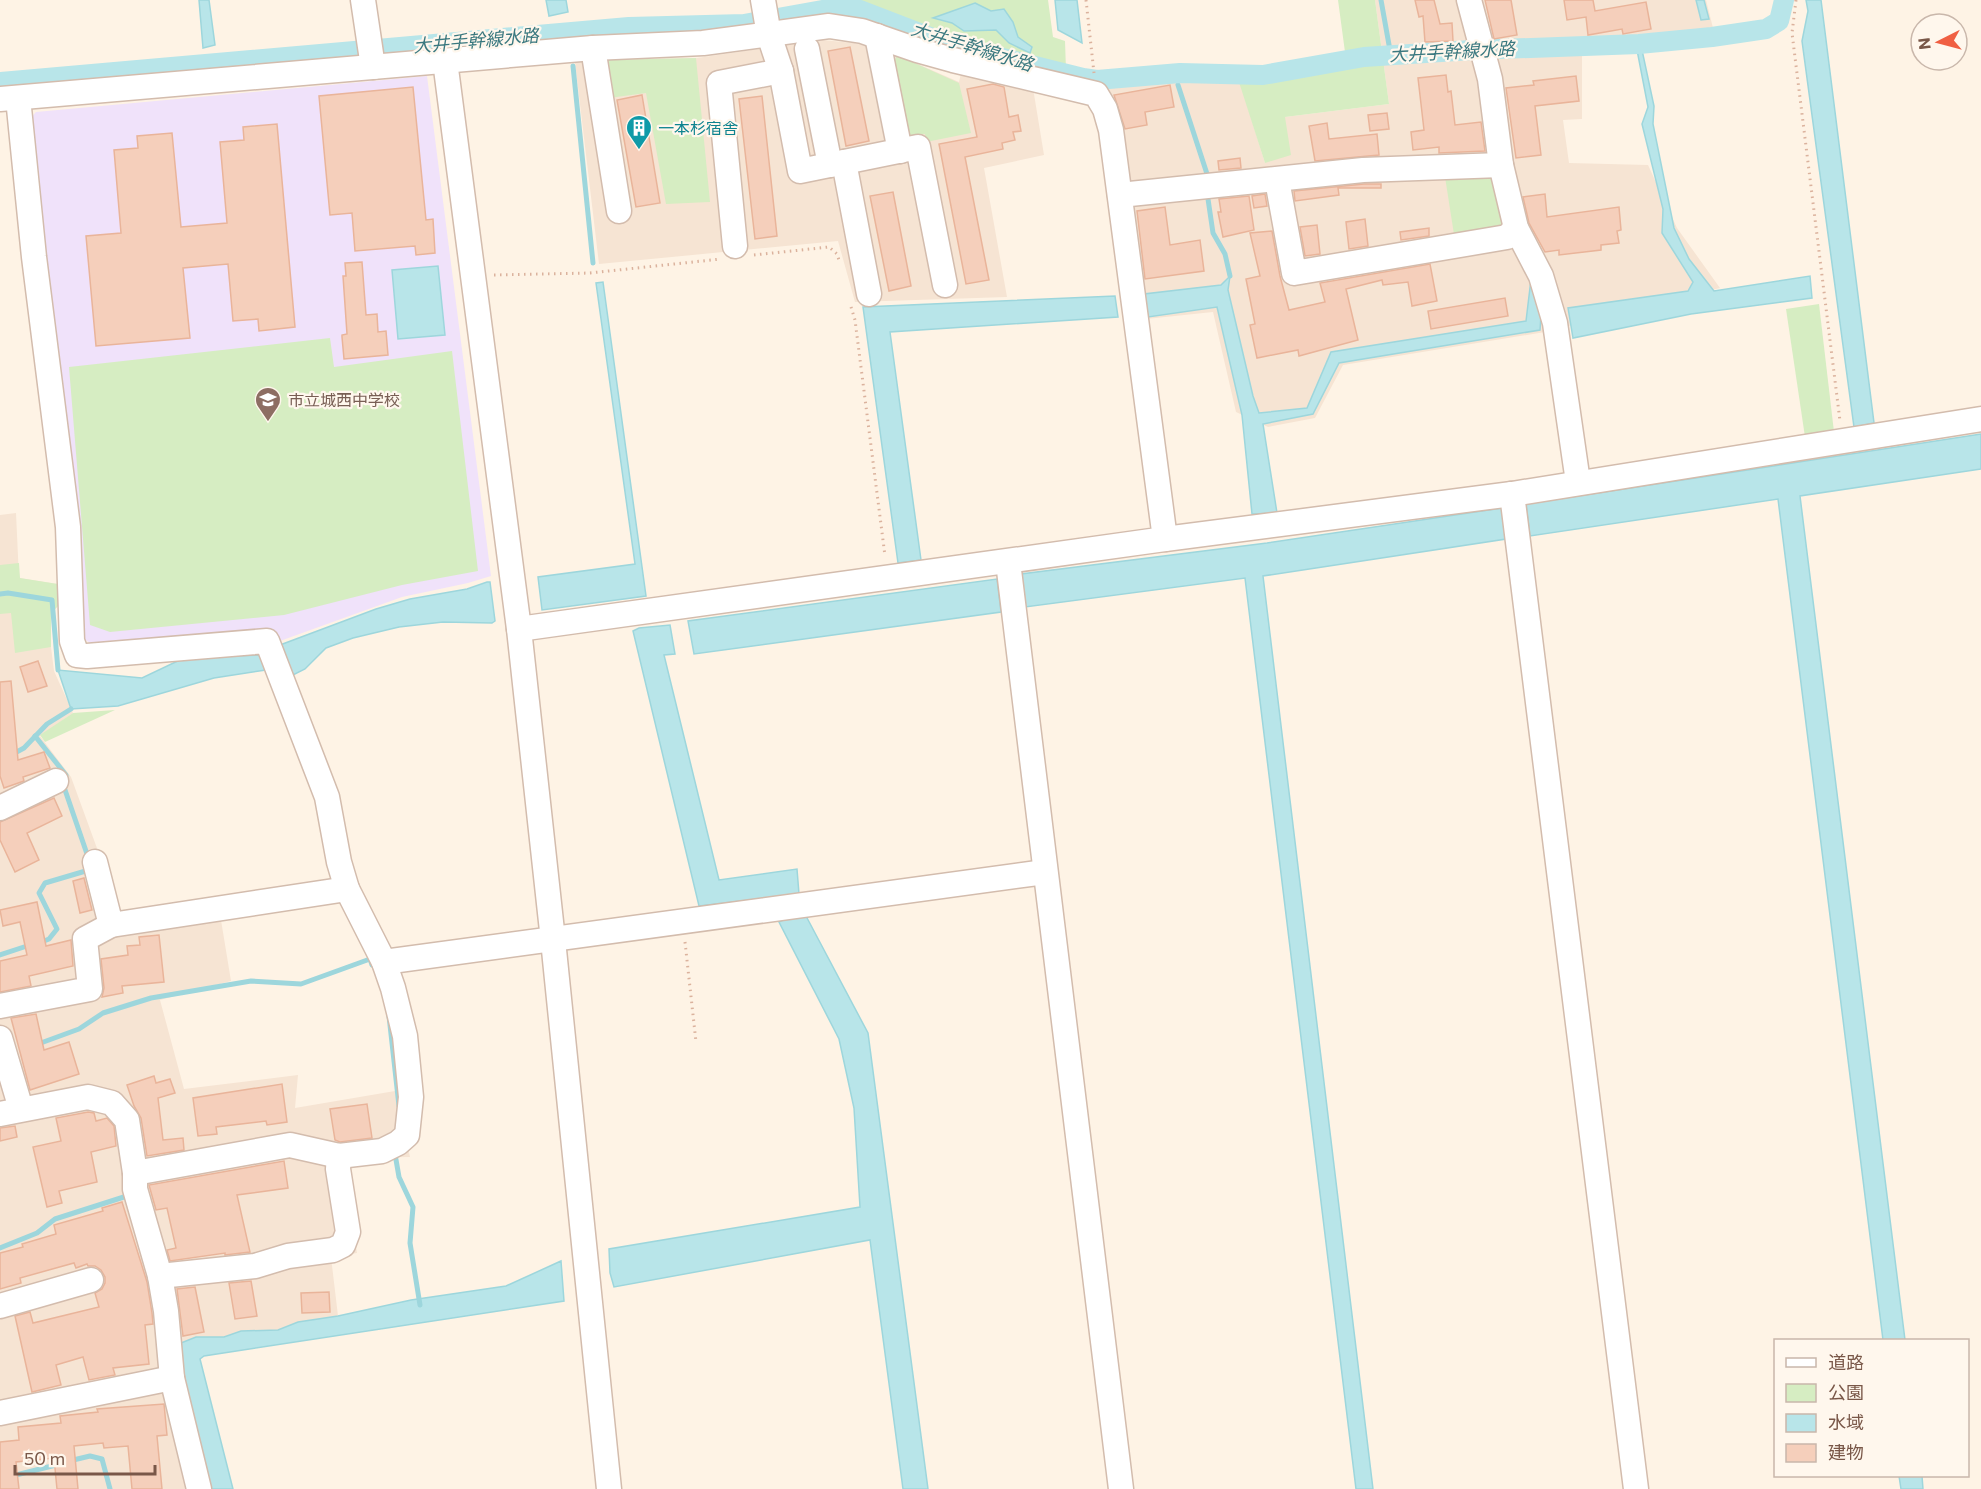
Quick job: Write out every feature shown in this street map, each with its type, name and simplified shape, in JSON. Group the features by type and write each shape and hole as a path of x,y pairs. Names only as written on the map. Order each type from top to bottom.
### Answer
{"street":[{"path":"363,0 371,55"},
{"path":"1469,0 1490,79 1501,165 1516,228 1541,276 1555,323 1578,482"},
{"path":"766,19 781,70 801,171 918,147 945,285"},
{"path":"135,1173 290,1145 339,1156 382,1151 398,1143 407,1135 411,1098 405,1036 384,962 347,889 339,861 327,797 267,641 87,657 77,655 72,641 68,527 34,257 9,98 371,55 445,61 593,48 703,44 766,19 862,31 953,60 1096,94 1105,109 1111,130 1165,539"},
{"path":"877,36 900,151"},
{"path":"593,48 620,211"},
{"path":"807,50 837,163 859,296"},
{"path":"445,61 519,629 554,940 609,1489"},
{"path":"737,253 719,83 781,70"},
{"path":"1120,195 1363,170 1501,165"},
{"path":"1277,180 1294,273 1507,237 1516,228"},
{"path":"519,629 1165,539 1512,494 1981,419"},
{"path":"1512,494 1636,1489"},
{"path":"1008,562 1121,1489"},
{"path":"0,808 56,782"},
{"path":"95,862 111,925"},
{"path":"384,962 1045,872"},
{"path":"0,1006 90,989 85,939 111,925 347,889"},
{"path":"0,1038 10,1112 88,1097 112,1102 127,1120 135,1173 135,1189 160,1276 166,1311 172,1378 199,1489"},
{"path":"160,1276 255,1266 288,1256 333,1250 343,1245 348,1232 338,1169 339,1156"},
{"path":"0,1306 91,1280"},
{"path":"0,1413 172,1378"}],"path":[{"path":"1086,0 1094,69"},
{"path":"1796,0 1792,33 1843,441"},
{"path":"473,280 497,274 590,273 737,253 829,247 837,254 840,265"},
{"path":"859,296 855,320 887,579"},
{"path":"682,922 696,1042"}],"shaded area":[{"path":"1375,0 1706,0 1713,28 1585,42 1582,56 1582,119 1563,120 1569,163 1648,165 1677,228 1720,288 1545,332 1343,365 1315,418 1268,427 1236,412 1213,312 1146,319 1101,116 1108,84 1181,78 1239,79 1265,163 1285,117 1389,104"},
{"path":"822,40 854,43 897,55 959,82 962,69 1033,88 1044,155 984,168 1007,297 855,302 838,241 599,264 575,62 697,58"},
{"name":"市立城西中学校","path":"427,76 491,576 402,597 280,641 274,631 97,647 82,638 29,120 36,112"},
{"path":"16,513 19,578 64,585 60,604 51,613 51,647 54,671 73,713 40,736 71,777 98,851 114,919 220,914 231,981 160,1000 184,1089 298,1075 295,1108 395,1091 410,1157 352,1158 345,1170 357,1253 331,1257 338,1316 298,1322 278,1330 241,1331 224,1337 196,1337 163,1372 0,1407 0,515"},
{"path":"167,1387 192,1489 0,1489 0,1420"}],"green space":[{"path":"846,0 1048,0 1053,37 1065,41 1066,70 946,37"},
{"path":"1338,0 1375,0 1389,104 1285,117 1291,155 1265,163 1238,79 1263,79 1347,67"},
{"path":"897,55 959,83 971,133 926,142 925,134 912,136 906,132 893,65"},
{"path":"696,58 710,202 666,204 646,93 609,98 603,60"},
{"path":"1485,173 1494,178 1505,224 1498,233 1455,241 1445,177"},
{"path":"1819,304 1834,432 1805,437 1786,309"},
{"path":"330,338 334,367 452,351 478,571 402,585 284,615 110,632 90,625 69,367"},
{"path":"19,563 20,578 64,585 60,604 51,613 51,647 15,653 11,613 0,614 0,565"},
{"path":"115,710 45,742 40,735 73,713"}],"water":[{"path":"199,0 209,0 215,45 203,48"},
{"path":"546,0 566,0 568,12 549,16"},
{"path":"1055,0 1077,0 1082,43 1058,30"},
{"path":"1696,0 1704,0 1709,19 1701,20"},
{"path":"1806,0 1821,0 1874,423 1854,427 1802,41 1808,11"},
{"path":"975,3 991,11 1004,9 1013,22 1018,37 1032,47 1030,53 1009,43 996,30 964,31 952,23 933,18"},
{"path":"1637,50 1642,50 1654,106 1653,124 1674,228 1689,259 1714,291 1810,276 1812,298 1691,314 1573,338 1568,308 1688,291 1693,282 1662,233 1663,209 1642,124 1648,107"},
{"path":"438,266 445,335 398,339 392,270"},
{"path":"1532,271 1541,315 1540,330 1339,363 1313,414 1263,424 1277,513 1252,514 1242,415 1217,307 1148,317 1144,294 1221,285 1230,276 1228,290 1259,413 1307,408 1331,352 1526,321"},
{"path":"603,282 646,596 542,610 538,577 635,564 596,283"},
{"path":"1115,296 1118,317 890,332 921,560 898,563 863,307"},
{"path":"1981,434 1981,469 1800,496 1905,1339 1883,1339 1778,499 1530,536 1526,504"},
{"path":"1502,508 1506,539 1263,576 1373,1489 1356,1489 1245,578 1025,607 1021,574 1267,543"},
{"path":"997,579 1001,612 694,654 688,621"},
{"path":"490,582 495,621 492,623 443,622 399,627 353,638 326,648 305,669 293,675 266,670 214,678 118,706 71,709 58,670 142,678 186,657 264,655 280,645 376,609 410,599 467,589"},
{"path":"670,625 675,654 664,655 719,880 797,869 799,894 699,906 633,631 639,628"},
{"path":"806,916 868,1033 928,1489 903,1489 870,1240 614,1287 610,1273 609,1249 860,1207 854,1108 839,1039 779,922 789,917"},
{"path":"561,1261 564,1301 204,1356 200,1359 233,1489 206,1489 176,1345 196,1337 224,1337 241,1331 278,1330 298,1322 411,1300 506,1286"},
{"path":"1899,1477 1922,1477 1923,1489 1901,1489"}],"building":[{"path":"1415,0 1434,0 1440,24 1452,23 1453,41 1425,42 1423,16 1419,17"},
{"path":"1485,0 1511,0 1517,35 1494,39"},
{"path":"1564,0 1593,0 1595,11 1646,2 1651,29 1623,34 1622,29 1588,35 1586,17 1567,20"},
{"path":"850,47 869,141 846,146 828,51"},
{"path":"1446,75 1448,92 1451,91 1455,125 1481,122 1485,151 1439,153 1439,147 1413,150 1411,132 1424,130 1418,78"},
{"path":"1576,76 1579,101 1535,106 1541,155 1516,158 1506,88 1534,85 1533,81"},
{"path":"993,84 1004,87 1009,117 1018,115 1021,131 1013,132 1015,140 1002,143 1003,149 965,157 989,280 966,284 939,144 977,137 967,89"},
{"path":"1170,85 1174,107 1145,112 1147,125 1125,129 1114,95"},
{"path":"413,87 426,220 433,219 435,253 416,255 415,246 355,251 352,213 330,215 319,96"},
{"name":"一本杉宿舎","path":"642,95 660,203 636,207 617,100"},
{"path":"762,96 777,236 755,239 739,99"},
{"path":"1387,113 1389,129 1370,131 1368,115"},
{"path":"1327,123 1329,139 1377,134 1379,155 1315,161 1309,126"},
{"path":"277,124 295,327 259,331 258,319 233,321 228,264 183,268 190,338 96,346 86,236 121,233 114,150 138,148 137,136 172,133 181,227 227,223 220,142 244,140 243,127"},
{"path":"1240,158 1241,168 1219,170 1218,161"},
{"path":"1381,184 1381,188 1338,188 1339,195 1295,201 1294,191"},
{"path":"893,192 911,286 889,291 870,196"},
{"path":"1265,194 1267,206 1254,208 1252,196"},
{"path":"1545,194 1547,217 1619,207 1621,230 1617,231 1619,243 1601,245 1601,250 1559,255 1559,250 1545,252 1529,223 1523,197"},
{"path":"1249,196 1254,230 1223,237 1218,212 1221,212 1219,199"},
{"path":"1165,207 1170,245 1200,240 1204,271 1145,279 1137,211"},
{"path":"1365,219 1368,246 1349,249 1346,222"},
{"path":"1317,225 1320,254 1305,256 1300,227"},
{"path":"1429,228 1429,236 1401,240 1400,232"},
{"path":"1272,231 1289,310 1325,302 1320,283 1430,264 1437,301 1412,306 1408,282 1383,285 1382,280 1346,289 1358,340 1299,356 1298,350 1257,358 1250,325 1255,324 1246,279 1260,276 1250,233"},
{"path":"362,262 366,315 377,314 378,332 386,331 388,355 344,359 342,335 347,334 343,276 346,276 345,263"},
{"path":"1505,298 1508,316 1431,329 1428,311"},
{"path":"38,661 47,686 28,692 20,667"},
{"path":"11,681 18,760 44,752 50,768 23,777 24,781 4,788 0,776 0,682"},
{"path":"54,798 62,816 27,833 39,860 15,872 0,840 0,822"},
{"path":"84,878 92,910 80,913 73,881"},
{"path":"37,902 46,946 71,940 73,966 29,976 31,986 0,992 0,961 27,955 20,922 3,926 0,910"},
{"path":"159,935 164,982 122,986 123,993 102,997 104,988 101,959 128,955 127,946 140,945 139,937"},
{"path":"36,1014 44,1050 69,1042 79,1074 30,1090 11,1018"},
{"path":"154,1076 156,1083 170,1079 175,1093 158,1098 163,1140 183,1138 184,1150 147,1156 141,1118 127,1085"},
{"path":"282,1084 287,1122 267,1125 266,1121 216,1127 217,1134 198,1136 193,1098"},
{"path":"367,1104 372,1138 340,1142 335,1140 330,1109"},
{"path":"94,1113 96,1121 107,1118 114,1126 116,1146 91,1152 97,1182 59,1191 62,1203 47,1207 33,1147 61,1141 56,1118"},
{"path":"15,1126 17,1137 0,1141 0,1128"},
{"path":"284,1161 288,1188 237,1195 250,1252 225,1255 225,1253 170,1261 167,1250 176,1248 167,1208 156,1210 149,1185"},
{"path":"122,1202 147,1282 153,1324 145,1325 149,1364 113,1368 115,1375 89,1380 83,1357 56,1365 61,1385 32,1392 15,1316 30,1312 33,1323 99,1307 95,1293 102,1289 105,1277 95,1266 87,1264 76,1268 74,1263 20,1278 21,1283 0,1289 0,1253 56,1234 54,1225 103,1211 102,1208"},
{"path":"251,1281 257,1316 235,1319 229,1283"},
{"path":"195,1287 204,1332 183,1336 177,1289"},
{"path":"329,1292 330,1312 302,1313 301,1293"},
{"path":"164,1404 167,1435 157,1436 162,1489 132,1489 128,1446 104,1448 103,1443 74,1446 78,1489 57,1489 54,1458 16,1462 19,1489 0,1489 0,1442 19,1440 18,1427 61,1423 60,1416 98,1412 97,1409"}],"waterway":[{"path":"1381,0 1391,56"},
{"name":"大井手幹線水路","path":"0,82 629,27 744,24 834,8 860,10 951,45 1083,78 1097,80 1180,73 1263,75 1364,57 1472,50 1639,44 1712,37 1766,29 1779,21 1784,0"},
{"path":"573,66 593,263"},
{"path":"1178,85 1209,180"},
{"path":"1208,199 1213,233 1225,254 1230,276"},
{"path":"0,594 8,593 52,600 58,670"},
{"path":"0,761 24,748 47,724 71,709"},
{"path":"35,736 66,775 64,787 87,854"},
{"path":"39,943 49,939 57,929 39,893 45,883 89,870"},
{"path":"0,955 30,945"},
{"path":"38,1044 79,1029 103,1013 151,998 251,981 301,984 370,959 372,965"},
{"path":"389,1016 399,1106"},
{"path":"395,1154 399,1177 413,1207 410,1243 420,1305"},
{"path":"0,1248 37,1233 55,1219 127,1196"},
{"path":"69,1461 90,1456 102,1459 110,1489"},
{"path":"0,1477 60,1464"}],"place":[{"name":"一本杉宿舎","path":"639,151"},
{"name":"市立城西中学校","path":"268,423"}]}
